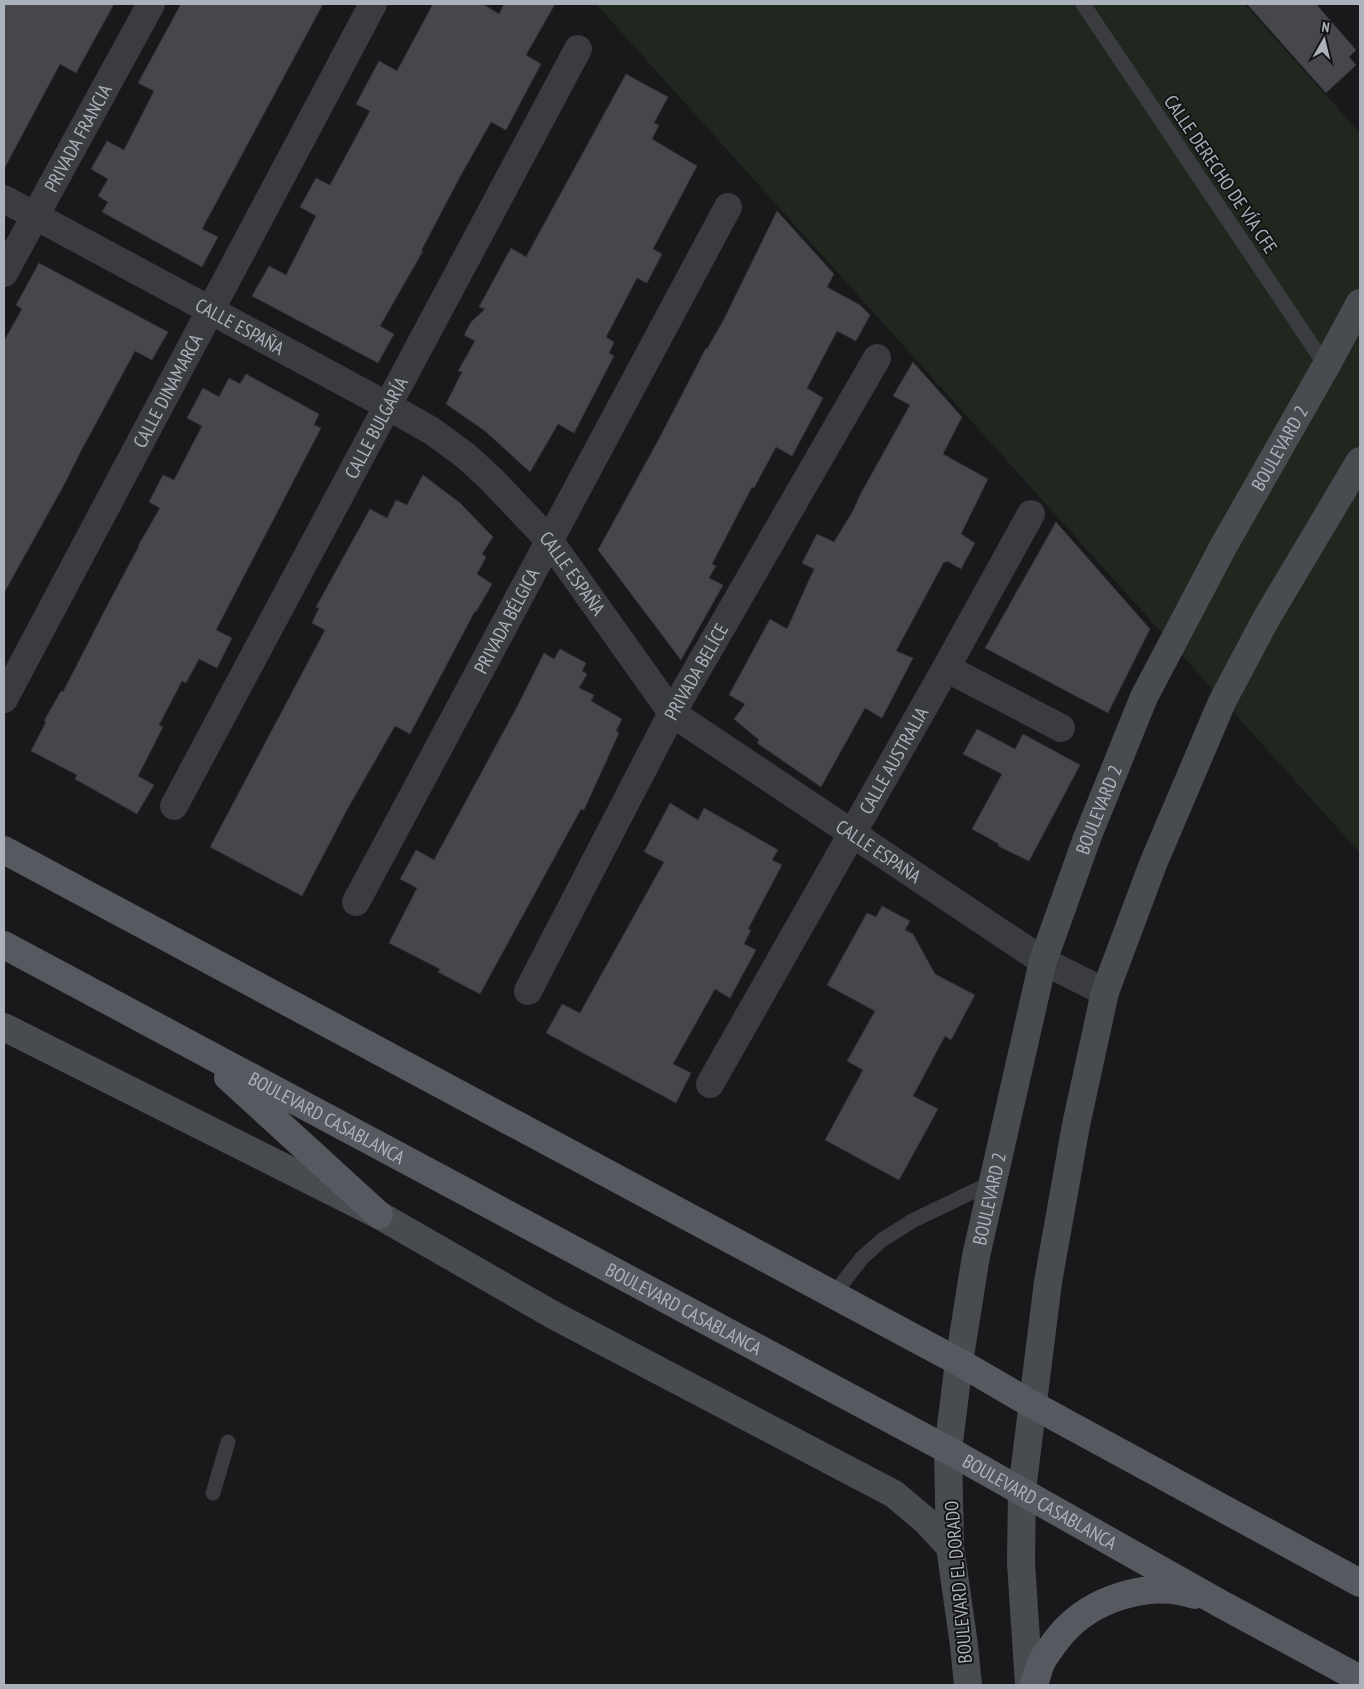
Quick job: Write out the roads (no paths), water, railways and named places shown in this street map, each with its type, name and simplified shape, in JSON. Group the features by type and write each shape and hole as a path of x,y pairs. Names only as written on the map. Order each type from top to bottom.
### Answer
{"main road":[{"name":"BOULEVARD 2","path":"948,1450 959,1362 976,1256 1043,961 1087,838 1144,697 1223,547 1360,303"},
{"path":"1029,1685 1021,1563 1022,1490 1053,1252 1076,1125 1105,992 1153,864 1222,702 1266,619 1360,461"},
{"path":"4,850 959,1362 1033,1405 1360,1583"},
{"name":"BOULEVARD CASABLANCA","path":"4,944 1022,1490 1221,1604 1360,1679"},
{"path":"4,1027 379,1215 556,1316 894,1494 926,1521 950,1547"},
{"path":"199,1050 379,1215"},
{"name":"BOULEVARD EL DORADO","path":"948,1450 950,1547 968,1685"},
{"path":"1034,1685 1044,1658 1069,1626 1102,1602 1142,1590 1183,1591 1221,1604"}],"street":[{"name":"PRIVADA FRANCIA","path":"4,273 151,4"},
{"name":"CALLE DINAMARCA","path":"4,699 373,4"},
{"name":"CALLE BULGARÍA","path":"174,806 578,49"},
{"name":"CALLE ESPAÑA","path":"4,199 388,406 432,432 466,456 492,480 549,540 672,713 1043,961 1105,992"},
{"name":"PRIVADA BÉLGICA","path":"356,902 728,207"},
{"name":"PRIVADA BELÍCE","path":"528,991 672,713 877,358"},
{"name":"CALLE AUSTRALIA","path":"710,1084 946,668 1031,514"},
{"path":"946,668 1061,728"}],"lane":[{"name":"CALLE DERECHO DE VÍA CFE","path":"1083,4 1326,366"},
{"path":"833,1295 862,1258 882,1240 912,1221 993,1182"},
{"path":"213,1492 228,1442"}]}
